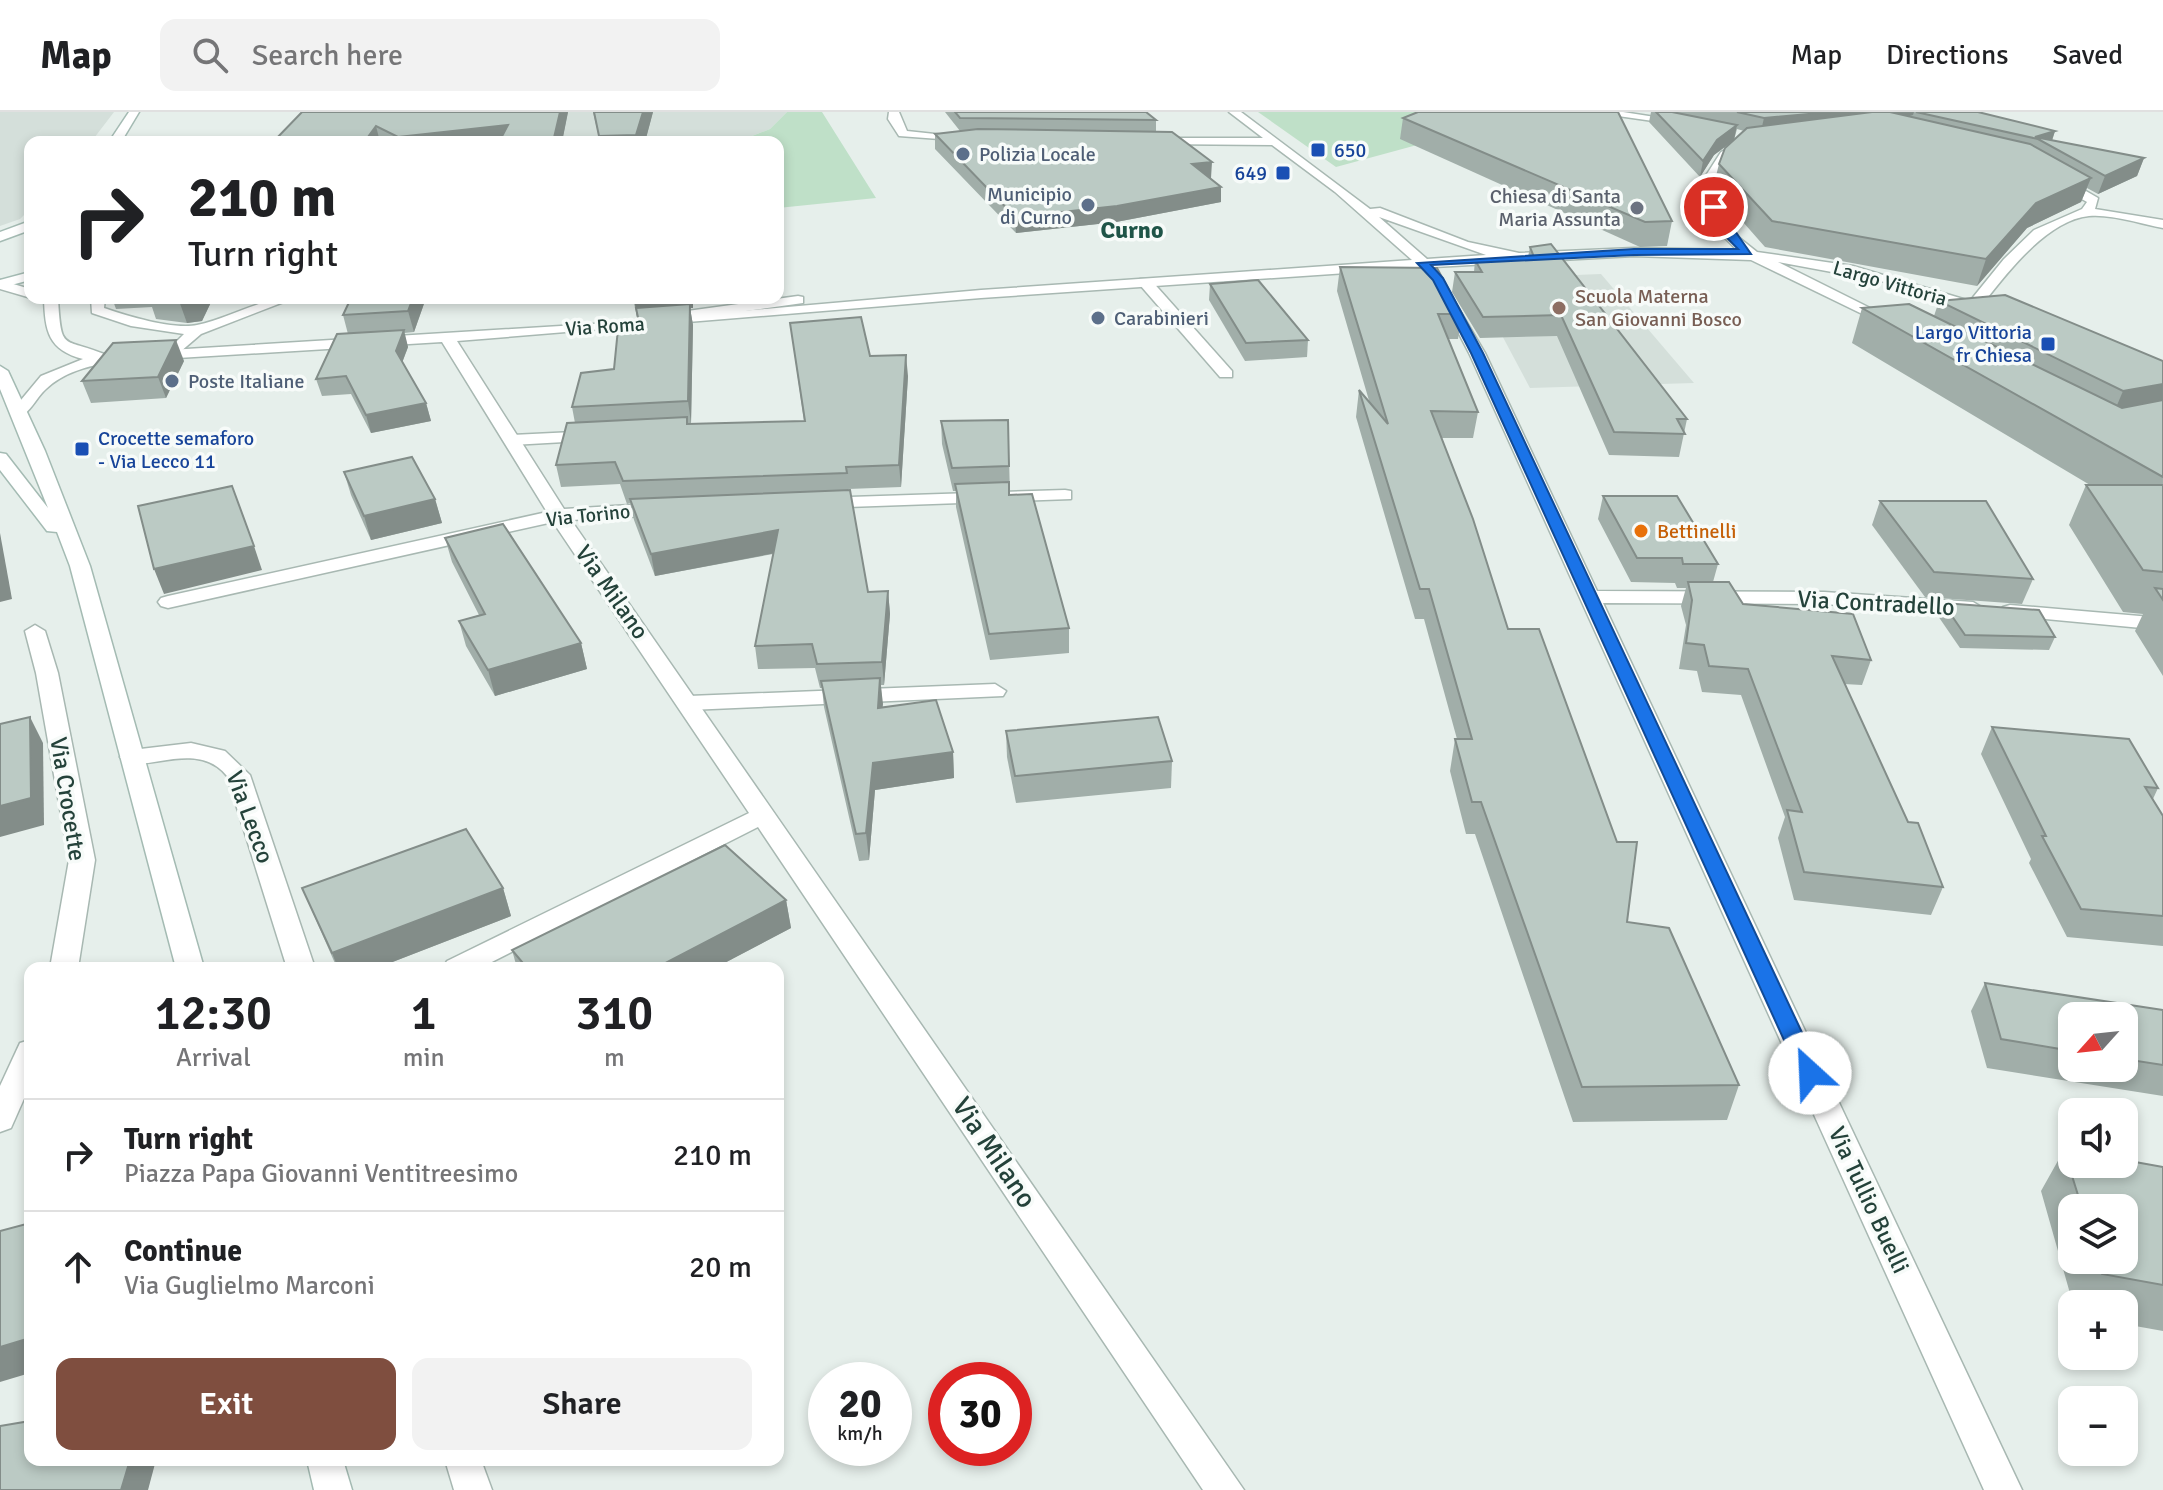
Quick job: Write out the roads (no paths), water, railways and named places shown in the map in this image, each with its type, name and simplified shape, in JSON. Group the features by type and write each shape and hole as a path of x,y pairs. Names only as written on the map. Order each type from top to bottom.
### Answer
{"street":[{"path":"119,136 134,112"},
{"path":"894,112 894,119 903,134 912,137 975,138"},
{"path":"1234,112 1357,206 1451,240 1521,257"},
{"path":"1595,112 1666,115 1695,125"},
{"path":"1726,132 1757,139 1736,145 1712,169 1704,188 1732,238 1747,252 1903,330"},
{"path":"1148,141 1272,142"},
{"path":"2040,170 2094,201 2087,212"},
{"name":"Via Tullio Buelli","path":"1357,206 1437,278 1477,353 2003,1490"},
{"path":"1973,307 2009,262 2039,233 2087,212 2163,224"},
{"path":"0,238 24,228"},
{"path":"0,238 24,239"},
{"name":"Largo Vittoria","path":"1423,263 1634,252 1747,252 1796,258 1859,272 1973,307 2001,319"},
{"name":"Via Roma","path":"19,412 33,390 49,376 78,363 112,357 593,328 1145,282 1423,263"},
{"path":"0,284 24,278"},
{"path":"1145,282 1226,374"},
{"path":"0,284 24,292"},
{"path":"784,302 798,300"},
{"name":"Via Roma","path":"49,304 52,333 61,347 84,355 112,357"},
{"path":"98,304 97,310 111,317 196,331"},
{"path":"173,353 196,331 270,304"},
{"path":"593,328 769,304"},
{"name":"Via Milano","path":"446,336 558,515 1225,1490"},
{"path":"0,371 80,566 188,962"},
{"path":"512,440 605,435"},
{"path":"0,458 36,499 80,566"},
{"path":"797,504 1065,495"},
{"name":"Via Torino","path":"168,602 558,515 687,508"},
{"name":"Via Contradello","path":"1588,597 1824,598 2163,624"},
{"name":"Via Crocette","path":"35,631 47,673 82,860 65,962"},
{"path":"689,703 995,691"},
{"name":"Via Lecco","path":"132,757 191,749 212,752 229,760 238,775 299,962"},
{"path":"469,962 765,814"},
{"path":"0,1120 24,1065"},
{"path":"327,1466 333,1490"},
{"path":"465,1466 473,1490"}],"place":[{"name":"650","path":"1318,150"},
{"name":"Polizia Locale","path":"963,154"},
{"name":"649","path":"1283,173"},
{"name":"Municipio di Curno","path":"1088,205"},
{"name":"Chiesa di Santa Maria Assunta","path":"1637,208"},
{"name":"Scuola Materna San Giovanni Bosco","path":"1559,308"},
{"name":"Carabinieri","path":"1098,318"},
{"name":"Largo Vittoria fr Chiesa","path":"2048,344"},
{"name":"Poste Italiane","path":"172,381"},
{"name":"Crocette semaforo - Via Lecco 11","path":"82,449"},
{"name":"Bettinelli","path":"1641,531"}],"district":[{"name":"Curno","path":"1132,230"}]}
